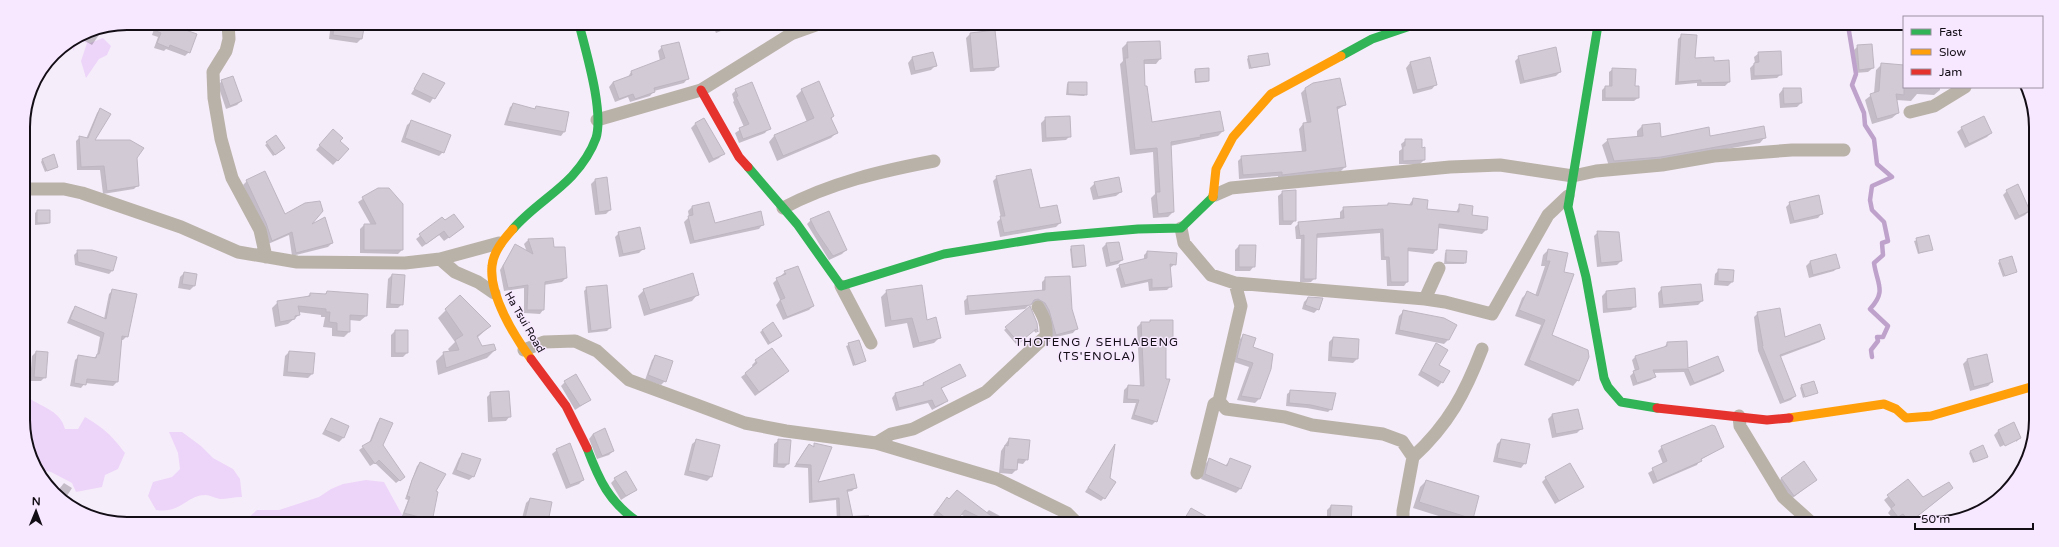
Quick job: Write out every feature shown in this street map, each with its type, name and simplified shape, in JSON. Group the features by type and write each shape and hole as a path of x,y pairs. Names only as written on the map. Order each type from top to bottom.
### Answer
{"street":[{"path":"228,30 229,39 226,51 213,72 215,105 221,139 232,178 260,230 266,257"},
{"name":"Ha Tsui Road","path":"580,30 591,77 597,120 597,135 592,150 582,166 562,186 531,211 499,243 493,256 490,270 494,293 524,350 558,394 580,430 604,491 614,504 631,517"},
{"path":"597,120 701,90 792,30"},
{"path":"1215,195 1216,169 1230,144 1271,94 1372,39 1398,30"},
{"path":"1597,30 1582,111 1573,176 1568,196 1568,207 1586,277 1604,378 1608,387 1621,402 1679,411 1767,420 1884,404 1896,409 1906,418 1931,416 1957,407 2029,387"},
{"path":"1910,112 1934,106 1963,88"},
{"path":"701,90 739,157 783,208 842,286 871,343"},
{"path":"842,286 951,253 1047,237 1138,229 1181,228 1215,195 1231,188 1450,167 1500,165 1573,176 1596,171 1662,165 1714,156 1792,150 1844,150"},
{"path":"783,208 808,195 873,173 934,161"},
{"path":"30,189 64,189 82,193 181,227 238,252 266,257 334,264 405,263 440,259 499,243"},
{"path":"1181,228 1184,243 1211,275 1235,283 1424,298 1492,314 1548,215 1568,196"},
{"path":"440,259 455,272 478,282 494,293"},
{"path":"1424,298 1439,268"},
{"path":"1197,473 1214,404 1219,401 1241,306 1235,283"},
{"path":"876,443 891,434 913,429 986,392 1046,336 1047,327 1038,307"},
{"path":"524,350 544,342 575,341 597,351 629,380 745,423 786,431 876,443 998,479 1067,513 1071,517"},
{"path":"1403,517 1414,457 1424,447 1460,402 1482,348"},
{"path":"1219,401 1226,409 1285,417 1312,425 1383,434 1402,441 1414,457"},
{"path":"1739,416 1740,426 1783,497 1805,517"}],"shaded area":[{"path":"103,38 111,46 107,55 99,59 86,78 81,61 87,43 82,41 90,43"},
{"path":"30,398 59,417 65,429 78,429 85,417 103,429 125,453 118,469 105,475 102,487 76,492 72,483 51,472 45,471 35,451 31,432"},
{"path":"169,432 182,432 201,446 213,458 233,469 240,479 242,497 220,499 207,495 199,496 172,509 165,511 156,510 148,496 153,482 172,477 180,469 178,453"},
{"path":"366,480 384,482 403,517 249,517 257,510 279,510 319,497 331,489 343,484"}],"building":[{"path":"153,30 186,30 197,34 190,53 170,45 169,48 157,43 161,33"},
{"path":"333,30 364,30 362,39 333,35"},
{"path":"995,30 999,67 973,69 970,33"},
{"path":"1681,34 1697,35 1695,58 1714,57 1714,61 1729,60 1730,82 1701,83 1701,80 1678,82"},
{"path":"1160,41 1161,59 1144,60 1145,86 1147,86 1152,122 1220,111 1224,131 1200,135 1201,137 1171,142 1174,212 1158,214 1156,192 1160,192 1157,148 1135,150 1125,58 1128,58 1127,42"},
{"path":"679,42 689,79 654,88 655,92 635,99 633,94 619,99 613,82 632,75 631,71 665,58 661,46"},
{"path":"1872,44 1874,68 1859,70 1857,45"},
{"path":"1556,47 1561,72 1524,81 1518,56"},
{"path":"1781,51 1782,75 1754,76 1754,63 1759,62 1758,52"},
{"path":"933,52 937,66 915,71 912,57"},
{"path":"1268,53 1270,65 1251,68 1248,56"},
{"path":"1430,57 1437,85 1417,90 1410,62"},
{"path":"1881,63 1903,65 1904,95 1896,94 1899,113 1877,119 1870,94 1879,91"},
{"path":"1209,68 1209,81 1196,82 1195,69"},
{"path":"1612,68 1636,69 1635,86 1639,86 1639,98 1605,98 1605,86 1612,86"},
{"path":"423,73 445,83 435,99 414,89"},
{"path":"233,76 242,101 230,106 221,80"},
{"path":"1340,78 1346,105 1337,107 1346,167 1282,175 1282,172 1243,175 1241,156 1306,151 1303,123 1311,122 1305,88 1313,83"},
{"path":"819,81 834,116 831,118 838,133 783,156 774,135 814,118 801,89"},
{"path":"752,82 771,129 743,139 739,128 749,124 736,97 738,96 735,89"},
{"path":"1068,82 1087,82 1087,95 1068,94"},
{"path":"1783,88 1801,88 1802,103 1784,104"},
{"path":"513,103 535,109 536,106 569,112 565,132 507,121"},
{"path":"100,108 111,114 95,140 130,140 144,148 137,158 139,186 107,191 104,166 81,167 79,136 88,138"},
{"path":"1070,116 1071,137 1046,138 1045,117"},
{"path":"1984,116 1992,133 1969,144 1961,127"},
{"path":"704,118 725,154 713,159 695,123"},
{"path":"411,120 451,135 444,153 405,138"},
{"path":"1660,123 1661,137 1709,127 1710,136 1764,126 1766,138 1661,157 1614,161 1607,139 1643,136 1642,125"},
{"path":"333,129 343,138 340,141 349,149 338,161 319,145"},
{"path":"276,135 285,148 275,155 266,142"},
{"path":"1405,139 1422,139 1422,148 1425,147 1425,160 1403,161 1403,146 1405,146"},
{"path":"54,154 58,167 47,171 42,159"},
{"path":"1031,169 1040,208 1057,205 1061,223 1004,233 1000,216 1005,216 996,176"},
{"path":"265,171 285,214 305,203 320,201 323,211 312,224 325,217 333,243 296,253 292,232 272,241 266,223 246,180"},
{"path":"607,177 611,210 599,212 595,179"},
{"path":"1119,177 1122,192 1098,197 1094,182"},
{"path":"2018,184 2029,211 2019,216 2006,190"},
{"path":"378,188 389,188 403,204 403,250 364,250 364,224 376,224 362,197"},
{"path":"1296,190 1296,221 1283,221 1282,191"},
{"path":"1819,195 1823,214 1794,221 1789,202"},
{"path":"1413,198 1428,200 1427,209 1459,212 1459,204 1473,206 1472,215 1488,217 1487,230 1439,224 1437,250 1408,248 1408,282 1391,282 1389,257 1384,257 1383,229 1317,234 1316,279 1304,279 1304,235 1300,236 1298,222 1344,218 1343,207 1388,205 1388,203 1412,205"},
{"path":"709,202 715,223 761,211 764,225 694,241 688,216 693,215 692,206"},
{"path":"37,210 50,210 50,223 37,223"},
{"path":"829,211 847,250 833,256 816,231 810,219"},
{"path":"454,214 464,227 449,238 444,231 426,244 419,234 442,217 445,220"},
{"path":"640,227 645,249 623,254 618,232"},
{"path":"1597,231 1619,232 1622,261 1601,263"},
{"path":"1929,235 1933,250 1919,253 1916,238"},
{"path":"553,238 554,247 565,247 567,278 545,282 544,310 527,310 528,285 508,288 503,266 515,244 533,254 528,239"},
{"path":"1119,242 1123,260 1110,263 1106,243"},
{"path":"1084,245 1086,266 1073,267 1071,246"},
{"path":"1239,245 1256,245 1255,267 1239,267"},
{"path":"1548,249 1568,253 1564,272 1574,274 1552,335 1588,350 1589,357 1579,381 1529,360 1545,320 1519,310 1527,291 1538,296 1550,261 1546,261"},
{"path":"77,250 92,250 117,257 113,271 78,262"},
{"path":"1446,250 1467,251 1466,263 1446,262"},
{"path":"1147,251 1177,253 1176,265 1170,264 1172,287 1152,288 1152,279 1125,285 1119,265 1147,258"},
{"path":"1836,254 1840,268 1813,275 1810,261"},
{"path":"2012,256 2017,272 2005,276 1999,260"},
{"path":"798,266 814,306 787,317 780,300 785,298 776,278 786,274 784,271"},
{"path":"1718,269 1734,270 1733,282 1718,281"},
{"path":"184,272 197,274 195,286 182,284"},
{"path":"693,273 699,295 650,310 643,289"},
{"path":"392,274 405,275 403,305 390,304"},
{"path":"1070,276 1072,309 1078,329 1056,335 1049,310 1045,303 1038,299 1034,300 1031,305 969,311 967,296 1045,290 1045,277"},
{"path":"1701,284 1703,301 1663,305 1661,287"},
{"path":"607,285 611,328 591,331 586,287"},
{"path":"922,285 927,320 936,317 941,338 919,343 912,318 891,321 886,290"},
{"path":"1635,288 1636,307 1607,309 1606,291"},
{"path":"112,289 137,294 128,337 122,336 118,382 87,379 86,385 74,383 78,355 96,358 97,354 99,354 104,333 70,319 75,306 106,319"},
{"path":"327,291 368,294 367,316 350,315 350,332 337,331 337,323 329,322 330,312 326,312 326,309 298,306 300,315 295,316 295,319 280,322 277,301 310,296 310,293 326,294"},
{"path":"460,295 491,326 477,336 482,346 494,344 496,350 446,368 443,352 459,350 455,340 463,335 445,309"},
{"path":"1308,297 1323,298 1319,310 1305,305"},
{"path":"1030,306 1037,323 1038,332 1036,329 1019,343 1005,327"},
{"path":"1780,308 1785,337 1820,324 1825,339 1780,355 1796,396 1784,401 1762,346 1757,312"},
{"path":"1403,310 1444,318 1457,325 1449,340 1399,330"},
{"path":"1150,320 1173,320 1173,342 1166,343 1166,379 1170,379 1157,422 1134,415 1139,400 1127,399 1128,385 1144,386 1141,322 1150,322"},
{"path":"773,322 782,336 770,343 762,330"},
{"path":"395,330 408,330 408,353 395,353"},
{"path":"1243,334 1256,338 1253,347 1273,354 1271,369 1260,399 1241,396 1253,363 1237,358"},
{"path":"1333,337 1359,339 1358,359 1331,357"},
{"path":"859,340 866,361 855,365 848,343"},
{"path":"1687,341 1688,368 1718,356 1724,371 1694,383 1688,369 1653,370 1656,377 1637,383 1633,371 1639,369 1635,356 1667,346 1667,342"},
{"path":"1436,343 1448,350 1439,365 1450,371 1443,383 1421,371"},
{"path":"772,348 789,371 759,392 745,373 757,363 755,360"},
{"path":"36,351 48,352 46,378 34,377"},
{"path":"289,351 315,353 313,374 287,372"},
{"path":"1987,354 1993,382 1974,387 1967,359"},
{"path":"655,355 673,361 666,382 648,375"},
{"path":"960,364 966,376 941,388 948,401 935,407 932,400 899,408 895,393 924,385 923,383"},
{"path":"576,374 591,400 580,406 564,381"},
{"path":"1814,381 1818,393 1805,397 1801,385"},
{"path":"1290,390 1336,393 1332,410 1311,405 1289,403"},
{"path":"509,391 511,417 492,418 490,392"},
{"path":"1578,409 1583,429 1556,434 1552,414"},
{"path":"331,418 349,426 344,438 325,430"},
{"path":"380,418 393,423 383,445 405,477 400,481 379,460 375,464 362,446 371,441"},
{"path":"2014,422 2021,438 2005,446 1998,430"},
{"path":"1712,425 1715,426 1724,447 1701,459 1702,461 1657,481 1652,468 1667,461 1661,446"},
{"path":"605,428 614,451 602,456 593,434"},
{"path":"1009,438 1030,440 1028,460 1018,459 1017,470 1003,469 1005,445 1008,446"},
{"path":"696,439 720,445 712,477 688,471"},
{"path":"778,439 791,440 789,464 777,464"},
{"path":"1501,439 1530,444 1526,464 1497,458"},
{"path":"570,443 584,480 570,485 556,449"},
{"path":"814,443 832,447 818,482 854,474 857,488 847,490 853,517 840,517 839,498 812,501 811,465 796,464 809,444 814,447"},
{"path":"1115,444 1110,478 1116,482 1105,499 1088,488"},
{"path":"1983,445 1988,457 1975,462 1970,451"},
{"path":"462,453 481,459 474,477 456,470"},
{"path":"1209,458 1227,466 1230,458 1251,466 1241,489 1205,474"},
{"path":"1804,461 1817,480 1794,496 1781,478"},
{"path":"420,462 446,474 436,491 438,492 433,517 419,517 404,513 410,497 407,496"},
{"path":"1570,463 1584,487 1559,501 1545,477"},
{"path":"626,471 637,490 626,496 614,478"},
{"path":"1908,479 1923,497 1949,482 1953,488 1916,517 1906,517 1903,514 1898,517 1891,508 1895,505 1887,495"},
{"path":"1426,480 1479,496 1474,517 1467,517 1419,502"},
{"path":"957,490 993,517 979,517 965,510 960,517 944,517 937,511 947,497 949,499"},
{"path":"530,498 552,502 549,517 525,517"},
{"path":"1331,505 1352,506 1351,517 1330,517"},
{"path":"1191,508 1207,517 1186,517"}],"waterway":[{"path":"1849,30 1856,74 1852,85 1864,113 1865,125 1874,139 1877,164 1892,177 1872,186 1870,200 1872,210 1884,222 1888,241 1882,243 1883,255 1874,263 1880,292 1875,303 1870,309 1888,326 1883,337 1877,337 1878,341 1871,350 1872,357"}],"traffic: fast":[{"path":"513,229 572,176 586,158 596,138 598,126 596,97 590,65 581,30"},
{"path":"1341,56 1372,39 1398,30"},
{"path":"1597,30 1568,207 1586,277 1604,378 1608,387 1621,402 1657,408"},
{"path":"748,167 797,224 841,286 944,254 1047,237 1138,229 1181,228 1213,197"},
{"path":"587,448 606,490 619,506 632,517"}],"traffic: slow":[{"path":"1213,197 1216,169 1233,137 1271,94 1341,56"},
{"path":"513,229 503,241 494,256 492,277 494,290 504,315 517,339 531,359"},
{"path":"1789,418 1884,404 1896,409 1906,418 1931,416 2029,387"}],"traffic: jam":[{"path":"701,90 739,157 748,167"},
{"path":"531,359 566,406 587,448"},
{"path":"1657,408 1767,420 1789,418"}],"district":[{"name":"THOTENG / SEHLABENG (TS'ENOLA)","path":"1097,349"}]}
